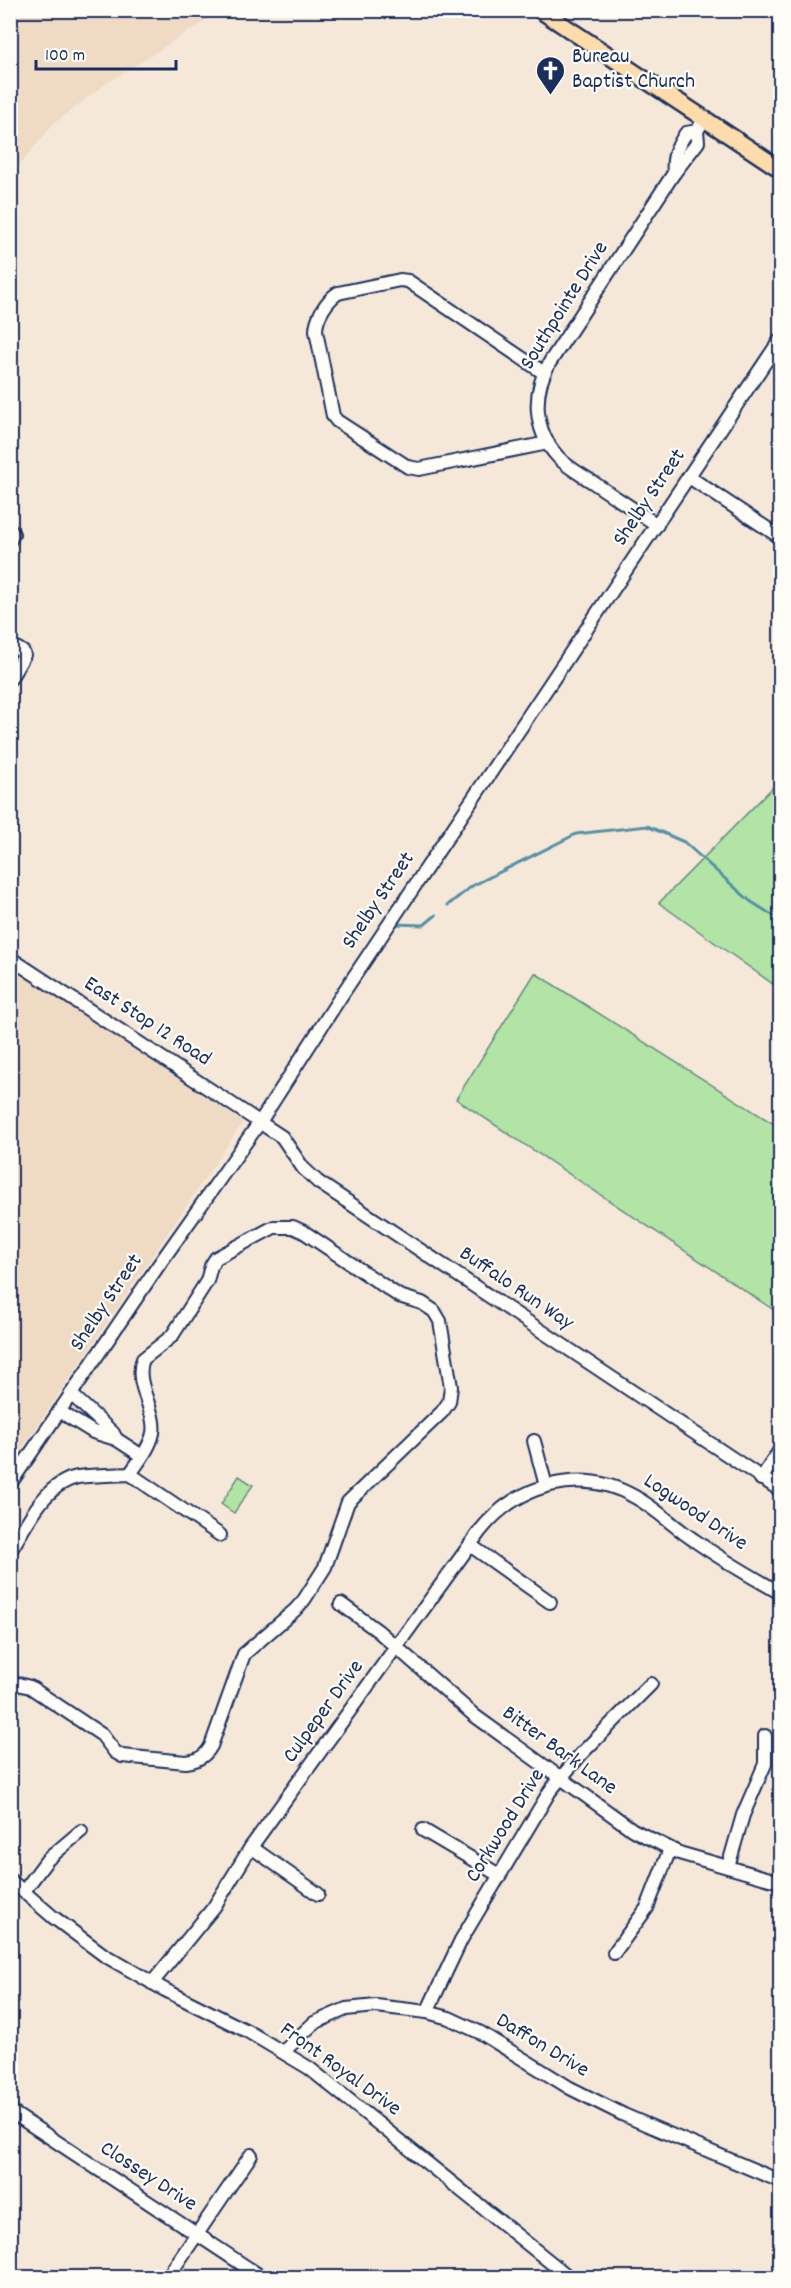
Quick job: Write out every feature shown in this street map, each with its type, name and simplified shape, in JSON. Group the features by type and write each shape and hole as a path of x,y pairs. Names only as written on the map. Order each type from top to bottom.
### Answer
{"main road":[{"path":"540,10 701,125 780,169"}],"street":[{"name":"Southpointe Drive","path":"657,525 565,463 548,443 542,430 538,411 538,394 544,373 674,173 698,142 701,125"},
{"path":"544,373 408,281 400,280 336,294 318,317 316,328 331,412 337,421 408,467 414,469 548,443"},
{"name":"Shelby Street","path":"10,1484 158,1266 260,1122 343,993 780,340"},
{"path":"689,477 780,537"},
{"path":"10,529 13,534 10,540"},
{"path":"10,644 24,655 10,679"},
{"name":"East Stop 12 Road","path":"10,958 260,1122"},
{"name":"Buffalo Run Way","path":"260,1122 282,1137 303,1168 318,1182 780,1490"},
{"path":"10,1682 25,1685 48,1699 102,1735 115,1752 122,1756 189,1761 204,1756 211,1746 243,1654 304,1600 325,1567 348,1502 442,1412 449,1402 452,1387 440,1321 431,1308 399,1296 299,1230 283,1226 274,1227 216,1258 207,1281 172,1336 142,1361 140,1375 153,1430 142,1456 130,1474"},
{"path":"71,1394 116,1439"},
{"path":"59,1411 93,1432 116,1439 142,1456"},
{"path":"534,1441 546,1486"},
{"path":"761,1479 780,1450"},
{"path":"10,1551 47,1495 57,1486 78,1477 130,1474 220,1535"},
{"name":"Logwood Drive","path":"546,1486 580,1481 623,1490 649,1505 714,1554 780,1593"},
{"name":"Culpeper Drive","path":"152,1983 214,1907 252,1847 485,1524 504,1507 526,1493 546,1486"},
{"path":"470,1545 550,1602"},
{"name":"Bitter Bark Lane","path":"341,1604 397,1647 475,1716 633,1830 670,1849 780,1882"},
{"name":"Corkwood Drive","path":"427,2013 457,1948 540,1805 581,1754 651,1684"},
{"path":"728,1867 743,1815 765,1764 765,1736"},
{"path":"423,1830 499,1875"},
{"path":"24,1891 47,1860 81,1831"},
{"path":"252,1847 318,1894"},
{"path":"614,1953 647,1908 670,1849"},
{"name":"Front Royal Drive","path":"10,1880 87,1943 152,1983 240,2027 328,2082 570,2277"},
{"name":"Daffon Drive","path":"283,2052 314,2023 346,2010 376,2006 449,2018 481,2033 570,2088 624,2115 780,2181"},
{"name":"Clossey Drive","path":"10,2111 263,2277"},
{"path":"167,2277 251,2155"}],"shaded area":[{"path":"11,10 221,11 107,83 53,124 11,176"},
{"path":"11,967 243,1122 11,1465"}],"green space":[{"path":"780,780 780,989 659,903"},
{"path":"535,973 780,1128 780,1314 456,1099"},
{"path":"239,1476 253,1485 234,1513 221,1504"}],"waterway":[{"path":"448,905 472,886 576,834 647,826 684,842 750,901 780,920"},
{"path":"394,924 424,925 436,915"}],"place":[{"name":"Bureau Baptist Church","path":"551,96"}]}
